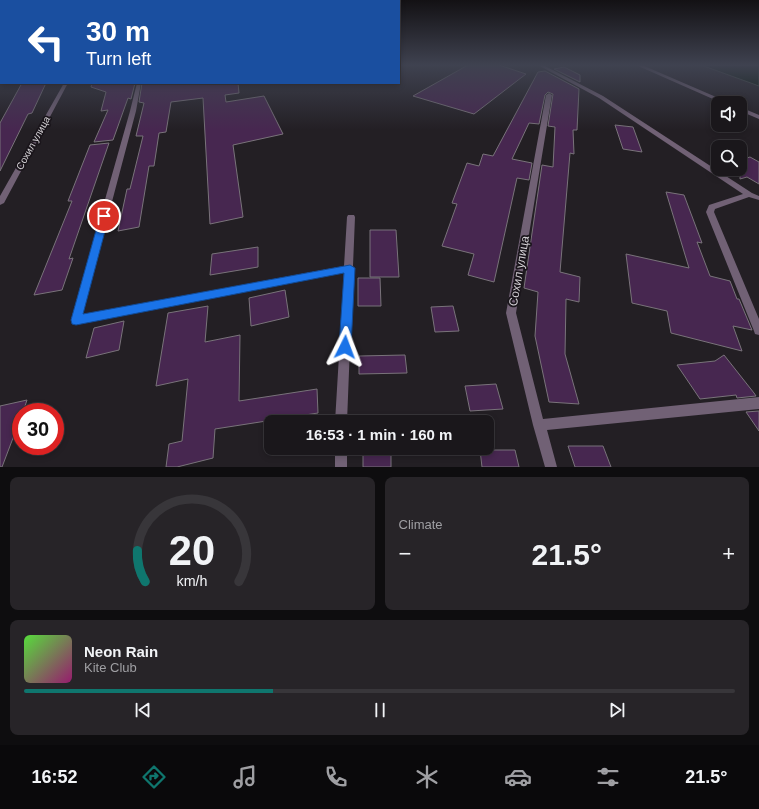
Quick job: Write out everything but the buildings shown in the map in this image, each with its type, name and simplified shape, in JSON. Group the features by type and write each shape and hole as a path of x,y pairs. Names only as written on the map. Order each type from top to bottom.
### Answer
{"street":[{"name":"Сохил улица","path":"0,203 64,87"},
{"path":"138,87 133,111 76,320 350,268"},
{"path":"582,87 601,97 749,195 759,198"},
{"path":"688,87 711,97"},
{"name":"Сохил улица","path":"549,95 511,313 538,425 551,467"},
{"path":"747,112 759,117"},
{"path":"749,195 716,205 712,207 710,212 759,332"},
{"path":"341,415 350,268 351,217"},
{"path":"538,425 759,403"},
{"path":"341,455 341,467"}],"route":[{"path":"104,216 76,320 350,268 345,347"}]}
